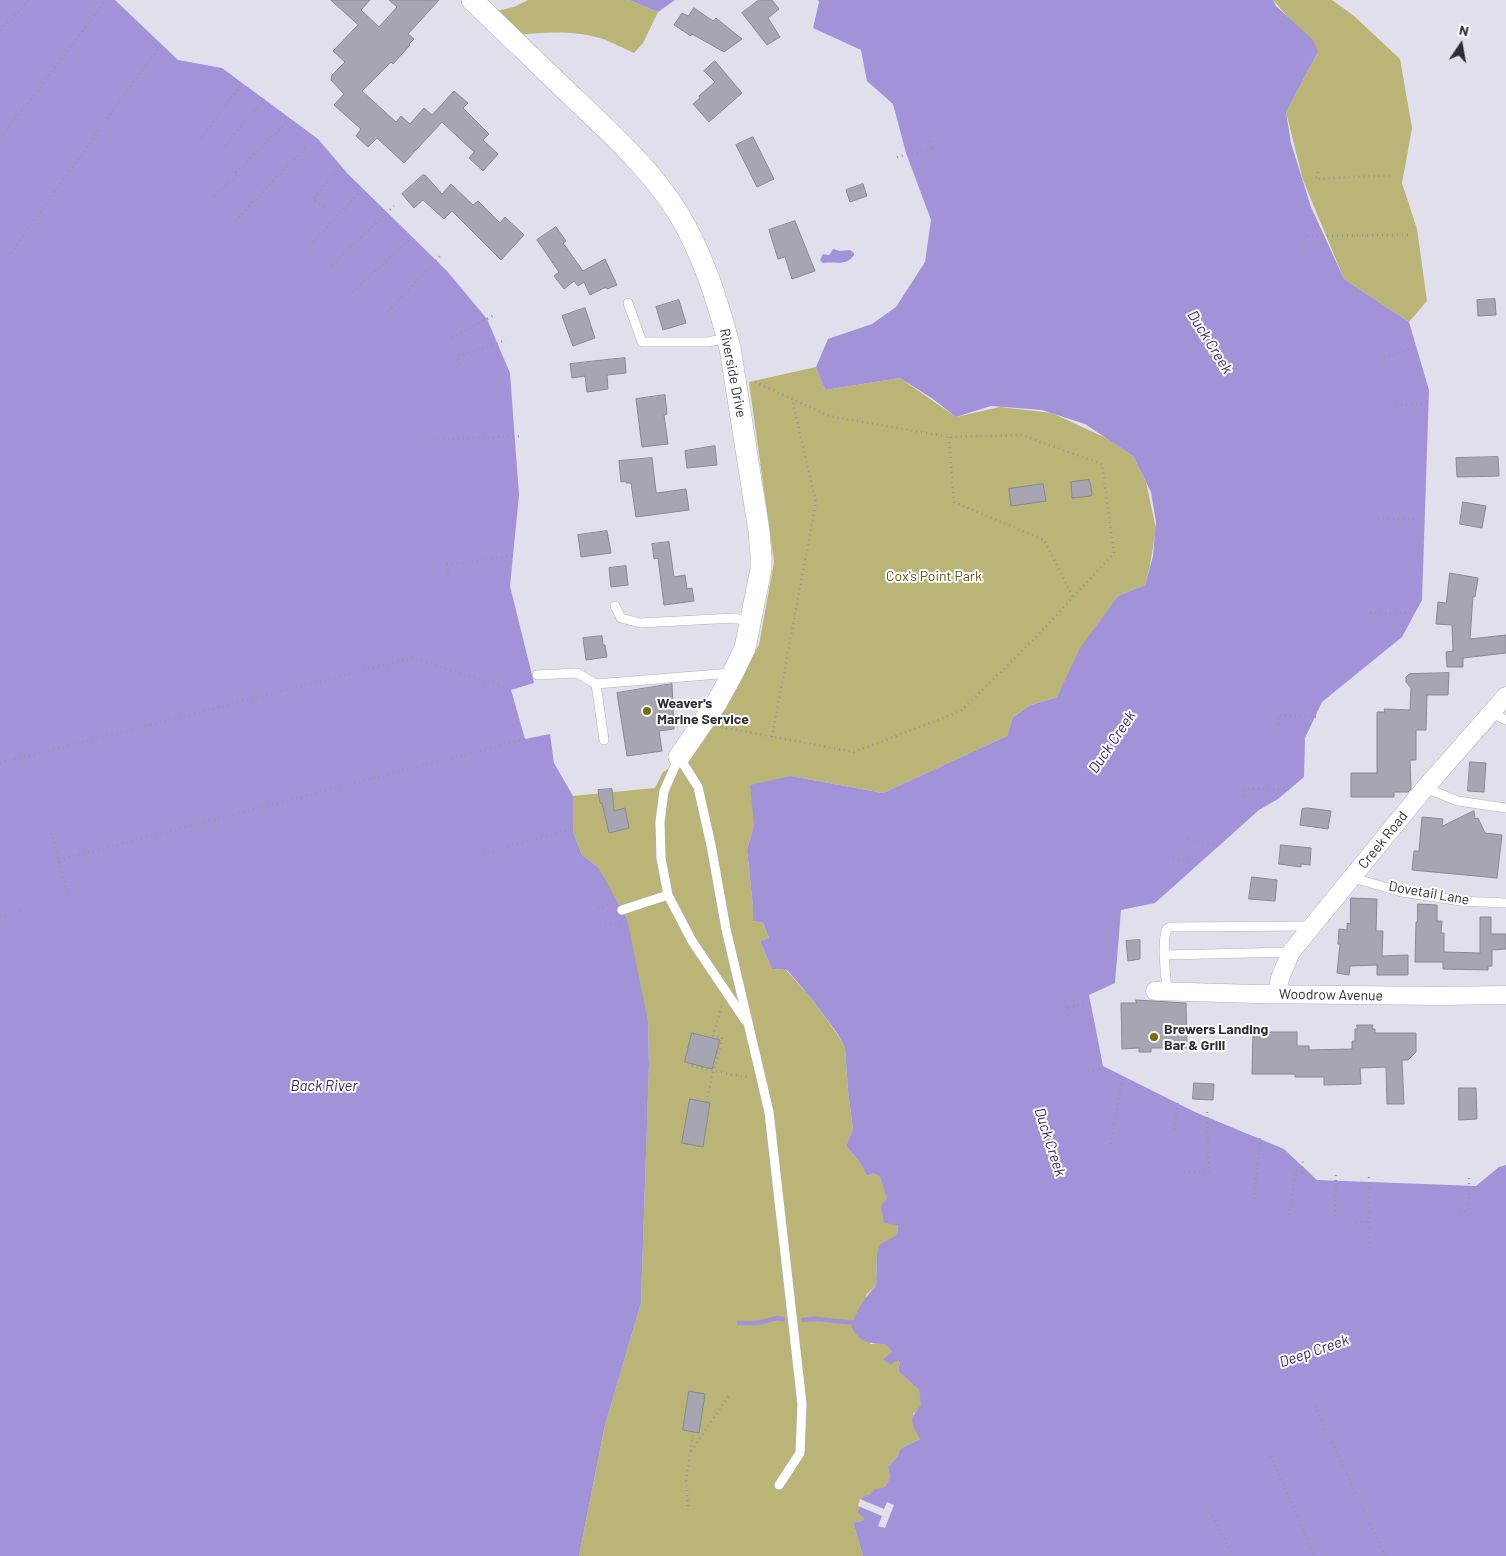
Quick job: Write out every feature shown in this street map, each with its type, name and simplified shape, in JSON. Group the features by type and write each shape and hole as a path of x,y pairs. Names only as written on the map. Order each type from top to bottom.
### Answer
{"street":[{"name":"Riverside Drive","path":"472,0 618,140 666,196 678,214 703,263 728,338 758,518 762,555 761,569 745,648 717,702 679,757"},
{"name":"Creek Road","path":"1277,994 1280,978 1291,952 1425,788 1499,716 1506,696"},
{"name":"Woodrow Avenue","path":"1161,991 1430,996 1506,994"}],"lane":[{"path":"628,303 642,342 708,342 728,338"},
{"path":"614,606 621,618 640,623 734,618 751,622"},
{"path":"537,675 577,673 596,684 733,673"},
{"path":"596,684 604,740"},
{"path":"679,757 664,792 660,822 661,858 668,895 692,941 749,1026"},
{"path":"679,757 698,787 726,928 770,1112 802,1404 800,1452 779,1485"},
{"path":"1425,788 1458,801 1506,808"},
{"name":"Dovetail Lane","path":"1353,878 1402,892 1461,901 1506,903"},
{"path":"619,906 668,895"},
{"path":"1161,991 1167,929 1313,926"},
{"path":"1165,955 1291,952"}],"path":[{"path":"0,30 30,0"},
{"path":"0,139 106,0"},
{"path":"11,253 161,44"},
{"path":"201,138 242,83"},
{"path":"224,146 264,99"},
{"path":"214,196 238,174 236,172 288,121"},
{"path":"930,141 934,156"},
{"path":"235,221 305,148"},
{"path":"897,157 932,149"},
{"path":"324,207 313,199 341,166"},
{"path":"1315,184 1318,172"},
{"path":"1316,179 1392,175"},
{"path":"306,249 360,192"},
{"path":"332,265 394,206"},
{"path":"1304,243 1304,236 1411,234"},
{"path":"353,292 410,239"},
{"path":"388,312 440,256"},
{"path":"452,338 494,315"},
{"path":"459,365 457,357 506,340"},
{"path":"1384,358 1416,347"},
{"path":"702,723 854,752 961,711 1038,635 1114,553 1102,464 1021,435 949,437 829,416 734,373"},
{"path":"772,736 816,502 792,399"},
{"path":"1396,405 1428,404"},
{"path":"428,440 522,436"},
{"path":"949,437 954,502 1044,540 1073,597"},
{"path":"1378,518 1423,520"},
{"path":"448,574 447,565 513,556"},
{"path":"1370,613 1412,613"},
{"path":"0,763 412,658 511,689"},
{"path":"1279,724 1279,715 1318,717"},
{"path":"58,860 525,739"},
{"path":"1245,796 1245,789 1289,790"},
{"path":"483,853 573,829"},
{"path":"51,833 68,894"},
{"path":"1188,839 1218,846"},
{"path":"1173,857 1197,865"},
{"path":"598,908 619,906"},
{"path":"0,916 22,910"},
{"path":"605,926 626,920"},
{"path":"706,1102 722,1038 713,1036 726,992"},
{"path":"1074,1000 1075,1006"},
{"path":"1064,1002 1068,1016"},
{"path":"1066,1008 1086,1004"},
{"path":"689,1063 689,1065 732,1075 762,1079"},
{"path":"1083,1072 1102,1068"},
{"path":"1111,1144 1122,1078"},
{"path":"1175,1129 1178,1102"},
{"path":"1207,1112 1209,1177"},
{"path":"1254,1198 1260,1136"},
{"path":"1289,1215 1296,1171 1302,1172 1302,1161"},
{"path":"1184,1172 1208,1171"},
{"path":"1335,1216 1336,1173"},
{"path":"1460,1211 1469,1210 1468,1176"},
{"path":"1369,1177 1369,1243"},
{"path":"1356,1222 1369,1222"},
{"path":"690,1452 730,1394"},
{"path":"1315,1406 1385,1556"},
{"path":"688,1506 686,1480 693,1432"},
{"path":"1271,1456 1315,1556"},
{"path":"1208,1507 1233,1556"}],"green space":[{"path":"528,0 629,0 658,12 643,43 634,53 606,40 573,33 517,35 492,12 514,7"},
{"path":"1273,0 1332,0 1354,16 1400,59 1412,128 1402,183 1417,229 1427,301 1409,322 1344,279 1303,180 1286,112 1318,52"},
{"name":"Cox's Point Park","path":"816,367 825,390 900,378 956,417 1000,407 1052,413 1106,438 1133,456 1146,482 1156,529 1150,565 1145,585 1118,596 1057,697 1031,705 1013,717 1007,736 883,793 791,776 754,819 747,850 753,921 763,923 769,938 760,941 772,969 786,970 811,998 845,1048 853,1129 846,1146 859,1161 867,1176 873,1173 880,1177 898,1225 897,1235 877,1255 876,1286 866,1295 870,1344 886,1344 892,1352 884,1359 898,1360 900,1363 898,1371 919,1390 922,1405 913,1414 920,1439 900,1449 897,1457 888,1467 890,1477 885,1487 879,1488 869,1497 862,1521 853,1522 863,1556 579,1556 605,1425 641,1303 649,1062 648,1021 598,867 582,855 573,832 573,796 655,788 663,772 690,755 759,645 774,562 749,382"}],"water":[{"name":"Back River","path":"0,0 115,0 178,60 222,68 318,139 347,173 447,271 487,319 510,373 519,495 510,586 534,683 511,690 525,739 550,734 554,763 573,796 573,832 582,855 598,867 627,919 648,1021 649,1064 641,1303 605,1425 579,1556 0,1556"},
{"path":"629,0 675,0 658,12"},
{"path":"818,0 1273,0 1276,6 1313,40 1318,52 1286,112 1291,143 1311,207 1344,279 1409,322 1429,390 1422,600 1402,637 1322,702 1305,738 1304,777 1278,799 1259,810 1155,903 1121,910 1115,983 1089,995 1103,1066 1195,1112 1284,1149 1317,1180 1476,1186 1499,1167 1506,1165 1506,1556 863,1556 853,1522 862,1521 864,1518 858,1513 863,1496 869,1495 875,1489 885,1487 890,1477 888,1467 897,1457 900,1449 920,1439 912,1421 914,1414 921,1405 919,1390 898,1371 900,1363 898,1360 890,1365 883,1359 892,1352 886,1344 861,1339 851,1326 861,1304 876,1286 879,1245 897,1235 898,1225 884,1223 881,1206 887,1198 880,1177 873,1173 867,1176 859,1161 846,1146 853,1129 845,1048 837,1033 811,998 787,970 772,969 760,941 769,938 763,923 753,921 747,850 754,825 750,785 791,776 883,793 1007,736 1013,717 1031,705 1057,697 1080,648 1118,596 1145,585 1153,556 1156,522 1151,492 1133,456 1085,424 1042,410 991,406 956,417 933,399 900,378 825,390 816,367 828,339 872,324 896,307 925,262 931,220 906,153 893,104 867,81 861,50 813,28"},
{"path":"833,249 840,251 850,250 854,255 851,259 844,262 823,263 820,260 823,254 829,255"}],"pier":[{"path":"860,1499 884,1509 887,1502 894,1505 885,1528 878,1526 882,1516 858,1506"}],"building":[{"path":"331,0 370,0 361,10 379,27 397,7 389,0 439,0 408,34 414,39 410,45 393,64 391,62 362,91 396,122 401,116 410,124 424,108 432,115 454,91 468,103 463,108 489,134 483,140 498,154 483,171 469,158 474,152 442,122 404,163 377,138 368,147 356,136 361,129 334,105 344,94 331,80 332,75 345,62 333,51 358,25"},
{"path":"759,0 772,0 779,9 768,18 780,37 767,45 742,13"},
{"path":"694,8 713,21 716,18 742,39 724,52 692,34 691,36 674,25 682,13 688,16"},
{"path":"715,61 742,93 709,122 693,104 715,82 704,71"},
{"path":"753,137 774,179 757,187 736,145"},
{"path":"423,175 442,194 451,184 473,205 478,201 500,223 505,217 524,235 501,260 452,211 444,219 423,200 414,208 402,194"},
{"path":"863,184 867,196 850,202 846,190"},
{"path":"795,221 815,271 792,279 785,257 778,259 769,230"},
{"path":"556,227 566,241 563,243 583,271 605,259 617,285 607,289 606,287 590,295 584,282 578,286 574,281 564,289 554,276 559,272 537,240"},
{"path":"1495,299 1496,315 1478,316 1477,300"},
{"path":"679,300 686,323 663,330 656,307"},
{"path":"585,308 595,338 573,346 562,316"},
{"path":"625,358 626,373 607,375 608,389 587,392 585,376 572,378 570,364"},
{"path":"665,395 667,414 664,415 668,444 642,447 636,399"},
{"path":"715,446 717,465 687,468 685,451"},
{"path":"1498,457 1499,476 1457,477 1456,458"},
{"path":"652,458 656,492 686,489 689,510 636,517 631,483 621,482 619,461"},
{"path":"1089,480 1091,496 1072,498 1071,482"},
{"path":"1043,484 1046,501 1011,506 1009,489"},
{"path":"1463,502 1486,506 1482,528 1460,524"},
{"path":"607,531 611,553 581,557 578,535"},
{"path":"669,542 674,577 685,575 687,589 692,588 694,601 664,605 658,558 654,559 652,544"},
{"path":"626,566 628,585 611,587 609,568"},
{"path":"1450,573 1478,578 1475,597 1473,596 1470,639 1506,635 1506,653 1463,658 1463,667 1447,667 1446,652 1453,651 1452,625 1436,624 1438,602 1446,603"},
{"path":"602,636 607,657 586,660 583,638"},
{"path":"1449,673 1448,695 1427,695 1426,730 1416,730 1416,760 1410,760 1411,789 1408,792 1394,792 1394,797 1351,797 1351,773 1377,773 1377,712 1385,712 1384,709 1410,710 1411,688 1406,682 1406,677 1409,674"},
{"name":"Weaver's Marine Service","path":"672,684 674,729 659,731 662,751 627,756 617,693"},
{"path":"1470,762 1486,763 1484,792 1468,791"},
{"path":"612,789 614,811 625,808 629,828 609,833 598,790"},
{"path":"1302,809 1331,811 1328,829 1300,825"},
{"path":"1474,811 1475,819 1478,818 1485,833 1502,835 1497,878 1412,870 1414,851 1419,851 1422,817 1443,819 1442,826"},
{"path":"1281,845 1311,848 1310,865 1301,864 1301,867 1279,864"},
{"path":"1252,877 1277,880 1275,901 1249,899"},
{"path":"1351,898 1377,899 1376,931 1383,931 1382,956 1408,955 1408,975 1377,975 1377,965 1350,966 1349,975 1337,973 1340,944 1338,944 1339,929 1347,930 1347,923 1350,924"},
{"path":"1418,904 1437,905 1437,921 1442,921 1441,933 1444,933 1444,952 1480,953 1480,917 1491,917 1491,934 1506,934 1506,949 1492,950 1492,966 1488,966 1488,970 1443,969 1443,962 1415,962"},
{"path":"1140,940 1140,959 1128,961 1126,941"},
{"name":"Brewers Landing Bar & Grill","path":"1136,1000 1186,1003 1187,1048 1151,1048 1151,1052 1139,1052 1139,1048 1122,1049 1121,1003 1136,1003"},
{"path":"1357,1025 1373,1025 1372,1029 1375,1029 1375,1033 1416,1033 1416,1052 1408,1060 1402,1060 1404,1104 1387,1104 1386,1067 1360,1068 1361,1084 1324,1085 1324,1077 1295,1077 1295,1074 1252,1074 1253,1032 1297,1032 1297,1046 1309,1046 1309,1050 1352,1049 1352,1041 1355,1041"},
{"path":"692,1033 720,1040 712,1069 685,1062"},
{"path":"1194,1083 1214,1084 1213,1100 1193,1099"},
{"path":"1459,1088 1476,1088 1477,1119 1459,1120"},
{"path":"690,1099 710,1103 703,1147 682,1143"},
{"path":"689,1391 705,1394 699,1433 683,1430"}],"waterway":[{"path":"739,1323 758,1323 777,1318 783,1319"},
{"path":"803,1320 816,1319 856,1323"}],"place":[{"name":"Weaver's Marine Service","path":"647,711"},
{"name":"Brewers Landing Bar & Grill","path":"1154,1037"}],"water label":[{"name":"Duck Creek","path":"1210,342"},
{"name":"Duck Creek","path":"1112,742"},
{"name":"Duck Creek","path":"1050,1142"},
{"name":"Deep Creek","path":"1314,1351"}]}
